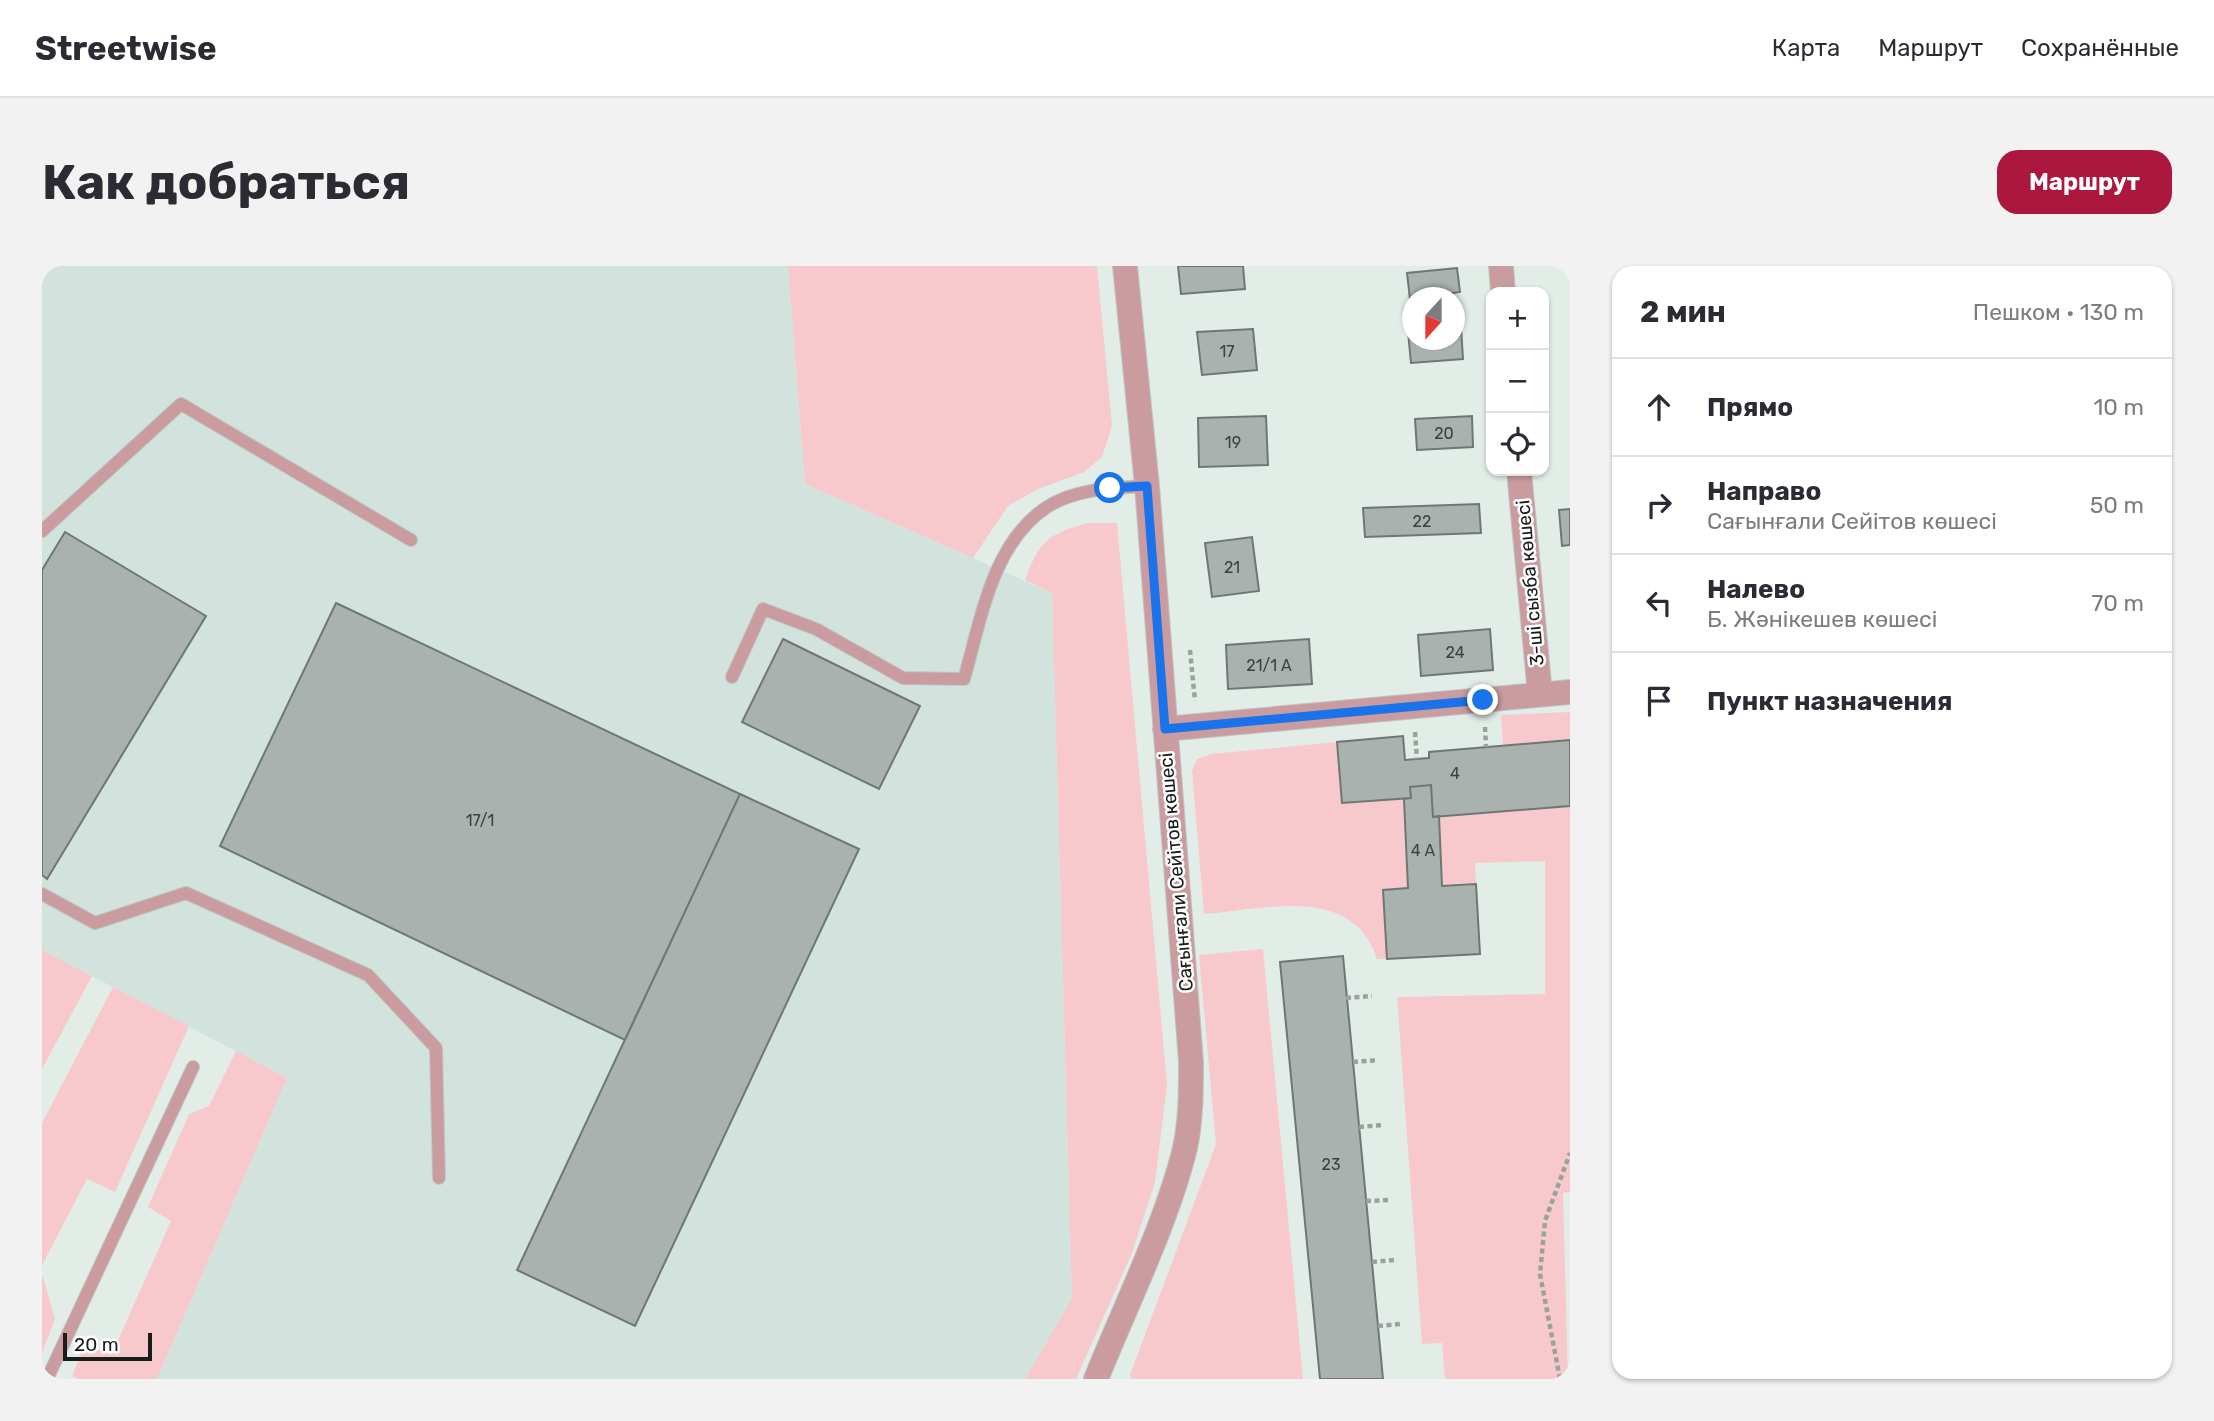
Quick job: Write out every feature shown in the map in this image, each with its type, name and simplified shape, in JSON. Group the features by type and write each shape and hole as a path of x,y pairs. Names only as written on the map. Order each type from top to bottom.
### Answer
{"street":[{"name":"Сағынғали Сейітов көшесі","path":"1096,1379 1166,1204 1185,1149 1190,1117 1192,1062 1147,486 1125,266"},
{"path":"1501,266 1503,287"},
{"name":"3-ші сызба көшесі","path":"1519,476 1540,694"},
{"path":"1165,729 1570,692"}],"lane":[{"path":"42,531 181,404 411,540"},
{"path":"732,677 763,609 816,629 902,678 964,679 999,568 1024,527 1048,506 1079,494 1147,486"},
{"path":"42,894 95,923 186,893 368,975 436,1048 439,1178"},
{"path":"47,1379 193,1067"}],"path":[{"path":"1346,998 1372,996"},
{"path":"1353,1062 1378,1060"},
{"path":"1359,1127 1383,1125"},
{"path":"1560,1379 1540,1274 1545,1221 1570,1153"},
{"path":"1366,1201 1390,1200"},
{"path":"1372,1262 1395,1260"},
{"path":"1378,1326 1400,1324"}],"shaded area":[{"path":"42,266 788,266 805,484 1052,593 1072,1298 1025,1379 157,1379 287,1078 42,950"},
{"path":"788,266 1097,266 1112,426 1102,457 1084,472 1038,489 1008,506 973,558 805,484"},
{"path":"1087,523 1117,523 1167,1085 1155,1182 1132,1253 1076,1379 1025,1379 1072,1298 1052,593 1025,580 1035,556 1047,541 1063,531"},
{"path":"1570,712 1570,740 1503,746 1501,715"},
{"path":"1337,742 1342,803 1404,799 1408,888 1383,890 1387,959 1377,959 1365,935 1348,920 1328,910 1279,906 1204,914 1192,771 1197,759 1211,754"},
{"path":"1570,806 1570,1192 1563,1193 1568,1379 1445,1379 1442,1343 1422,1344 1397,997 1545,994 1545,861 1475,863 1476,884 1442,886 1439,816"},
{"path":"1263,949 1303,1379 1132,1379 1130,1375 1216,1144 1199,955"},
{"path":"42,950 92,976 42,1069"},
{"path":"113,987 189,1026 115,1192 87,1179 42,1265 42,1123"},
{"path":"236,1051 287,1078 157,1379 79,1379 72,1376 84,1346 112,1354 171,1221 148,1207 189,1114 209,1106"},
{"path":"42,1274 55,1319 42,1353"}],"building":[{"path":"1178,266 1243,266 1245,289 1181,294"},
{"path":"1457,268 1459,287 1409,287 1407,273"},
{"path":"1253,329 1257,370 1202,375 1197,332"},
{"path":"1410,350 1462,350 1463,359 1411,363"},
{"path":"1266,416 1268,465 1199,467 1198,418"},
{"path":"1472,416 1473,447 1417,450 1415,419"},
{"path":"1479,504 1481,533 1365,537 1363,508"},
{"path":"1570,509 1570,545 1562,546 1559,510"},
{"path":"65,532 206,616 47,879 42,875 42,570"},
{"path":"1252,537 1259,591 1212,597 1205,543"},
{"path":"336,603 740,794 625,1040 220,846"},
{"path":"1490,629 1493,670 1421,676 1418,635"},
{"path":"783,639 920,706 879,789 742,722"},
{"path":"1309,639 1312,684 1228,689 1226,645"},
{"path":"1403,736 1405,760 1429,758 1429,752 1570,740 1570,806 1433,817 1431,785 1410,787 1411,798 1342,803 1337,742"},
{"path":"1431,785 1433,817 1439,816 1442,886 1476,884 1480,954 1387,959 1383,890 1408,888 1404,799 1411,798 1410,787"},
{"path":"740,794 859,849 635,1326 517,1270"},
{"path":"1343,956 1383,1379 1320,1379 1280,962"}],"route":[{"path":"1110,488 1147,486 1165,729 1483,700"}]}
